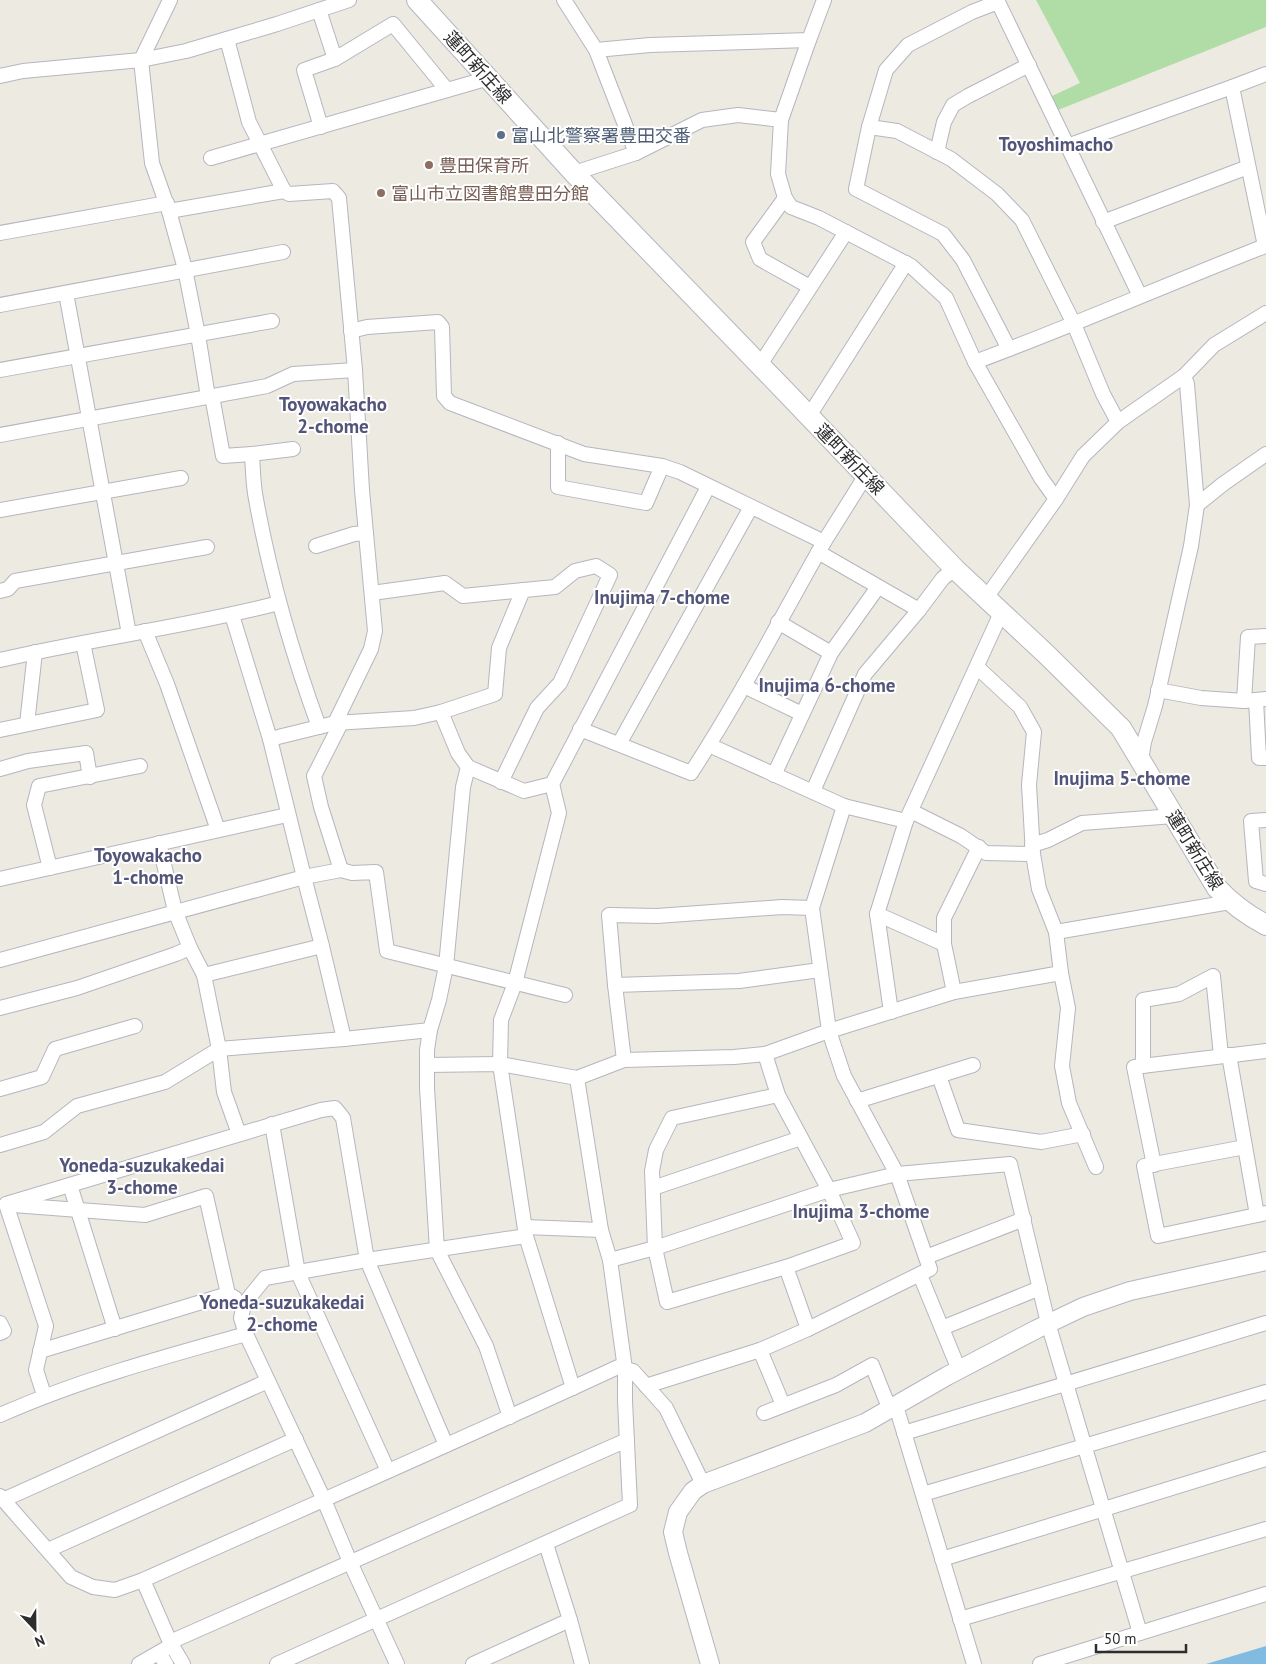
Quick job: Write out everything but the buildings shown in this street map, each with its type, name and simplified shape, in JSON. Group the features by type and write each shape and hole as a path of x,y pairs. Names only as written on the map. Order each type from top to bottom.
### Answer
{"main road":[{"name":"蓮町新庄線","path":"417,0 574,173 955,569 1046,654 1121,728 1217,888 1230,902 1251,918 1266,925"}],"street":[{"path":"170,0 140,60 152,163 168,207 185,269 223,456 293,448"},
{"path":"0,76 23,71 140,60 186,51 349,0"},
{"path":"564,0 596,50 636,153"},
{"path":"824,0 782,120 778,174 785,198 792,207 819,218 906,263 946,298 975,362 1041,478 1056,499"},
{"path":"1009,349 963,260 943,234 856,189 869,127 886,70 908,45 972,12 1000,1 1066,146 1140,296"},
{"path":"319,10 335,59"},
{"path":"321,127 304,70 335,59 393,24 447,90"},
{"path":"227,39 249,122 284,191 289,194 333,191 339,198 355,370 375,631 371,649 314,776 321,807 341,870"},
{"path":"596,50 650,45 809,40"},
{"path":"937,152 944,122 953,105 1029,65"},
{"path":"1066,146 1266,74"},
{"path":"210,158 489,78"},
{"path":"975,362 1265,246 1232,87"},
{"path":"574,173 636,153 702,120 738,115 782,120"},
{"path":"869,127 897,131 950,159 997,194 1022,220 1074,324 1103,394 1118,422"},
{"path":"1103,222 1248,167"},
{"path":"0,233 284,191"},
{"path":"785,198 753,242 760,259 810,287"},
{"path":"760,365 846,232"},
{"path":"0,305 283,252"},
{"path":"809,416 906,263"},
{"path":"66,293 129,634"},
{"path":"986,598 1056,499 1083,456 1118,422 1184,376 1214,345 1266,313"},
{"path":"0,370 272,321"},
{"path":"351,330 367,327 438,322 442,327 444,396 450,403 584,454 662,466 680,472 751,507 821,547 878,587 918,610"},
{"path":"0,436 267,386 293,374 355,370"},
{"path":"1141,760 1191,546 1197,505 1187,384 1184,376"},
{"path":"558,444 558,487 646,503 662,466"},
{"path":"252,454 256,498 280,603 319,727"},
{"path":"1197,505 1266,454"},
{"path":"580,729 691,773 744,686 821,547 866,475"},
{"path":"0,510 181,478"},
{"path":"572,1388 526,1231 500,1064 501,1020 515,983 559,813 552,784 708,487"},
{"path":"619,744 751,507"},
{"path":"316,546 366,532"},
{"path":"0,591 8,589 16,581 207,547"},
{"path":"372,593 445,583 463,596 555,587 575,571 596,566 610,575 560,683 537,708 502,782"},
{"path":"813,791 865,674 943,578 955,569"},
{"path":"774,775 831,653 878,587"},
{"path":"270,739 338,723 414,718 441,712 495,694 499,648 523,590"},
{"path":"0,660 232,615 280,603"},
{"path":"891,1012 877,914 908,816 1001,612"},
{"path":"232,615 270,739 344,1039"},
{"path":"778,622 831,653"},
{"path":"145,631 167,684 218,830"},
{"path":"1266,636 1248,637 1259,758 1266,758"},
{"path":"0,730 96,710 84,643"},
{"path":"27,724 34,652"},
{"path":"977,667 1020,707 1034,732 1030,785 1032,849 1038,889 1056,932 1061,974 1068,1008 1062,1066 1069,1102 1096,1167"},
{"path":"744,686 802,714"},
{"path":"1158,690 1201,698 1255,700"},
{"path":"441,712 458,753 468,767 524,791 552,784"},
{"path":"709,745 844,806 908,816 961,836 986,852 1032,849 1082,823 1174,816"},
{"path":"0,768 86,753 90,777"},
{"path":"50,868 34,805 39,786 140,766"},
{"path":"468,767 463,787 446,966 430,1030 427,1050 426,1088 437,1250 486,1346 510,1417"},
{"path":"646,1386 760,1350 808,1329 930,1269 897,1174 844,1076 829,1031 812,908 844,806"},
{"path":"0,879 288,815"},
{"path":"1266,820 1250,821 1256,880 1266,884"},
{"path":"159,843 176,911 190,948 204,975 219,1049 224,1092 239,1134"},
{"path":"954,992 944,944 944,918 979,847"},
{"path":"0,960 304,877 341,870 352,873 376,872 387,951 565,995"},
{"path":"1056,932 1230,902"},
{"path":"624,1060 609,915 657,916 782,907 812,908"},
{"path":"877,914 944,944"},
{"path":"204,975 322,946"},
{"path":"0,1008 77,988 190,948"},
{"path":"615,984 739,981 820,970"},
{"path":"427,1065 500,1064 577,1078 624,1060 734,1057 765,1054 829,1031 954,992 1061,974"},
{"path":"1143,1066 1143,1000 1179,994 1213,976 1225,1056 1261,1214 1158,1236 1144,1166 1245,1147"},
{"path":"0,1089 42,1077 55,1049 135,1026"},
{"path":"0,1145 44,1132 77,1106 165,1082 219,1049 430,1030"},
{"path":"1154,1164 1134,1067 1266,1051"},
{"path":"765,1054 778,1095 829,1190 853,1243 786,1268 667,1302 655,1248 652,1171 656,1150 672,1118 778,1095"},
{"path":"857,1101 973,1065"},
{"path":"939,1076 958,1130 1041,1142 1083,1134"},
{"path":"277,1664 630,1505 625,1369 610,1260 601,1230 577,1078"},
{"path":"3,1205 272,1124 321,1110 336,1108 343,1118 368,1260 446,1446"},
{"path":"272,1124 298,1273 388,1471"},
{"path":"652,1188 801,1138"},
{"path":"610,1260 655,1248 829,1190 897,1174 1010,1164 1048,1323 1140,1633"},
{"path":"70,1185 115,1329"},
{"path":"3,1205 145,1215 206,1196 228,1294 244,1304"},
{"path":"3,1205 46,1326 36,1370 44,1396"},
{"path":"926,1257 1024,1219"},
{"path":"397,1664 324,1500 246,1334 241,1318 244,1304 266,1278 437,1250 526,1231 601,1230"},
{"path":"710,1664 678,1553 674,1532 678,1512 693,1491 703,1484 865,1423 959,1370 1048,1323 1084,1307 1130,1291 1266,1261"},
{"path":"786,1268 808,1329"},
{"path":"920,1274 959,1370"},
{"path":"942,1328 1040,1288"},
{"path":"40,1351 228,1294"},
{"path":"0,1323 4,1331 0,1333"},
{"path":"904,1433 1266,1323"},
{"path":"0,1415 44,1396 180,1352 246,1334"},
{"path":"760,1350 783,1405"},
{"path":"764,1413 836,1385 872,1365 904,1433 974,1664"},
{"path":"268,1380 2,1498 71,1577 93,1587 115,1590 143,1580 446,1446 618,1367 633,1371 666,1408 703,1484"},
{"path":"923,1494 1266,1392"},
{"path":"48,1550 296,1439"},
{"path":"138,1664 163,1658 171,1644 350,1562 627,1440"},
{"path":"942,1559 1266,1459"},
{"path":"960,1619 1266,1529"},
{"path":"546,1544 582,1664"},
{"path":"143,1580 171,1644 183,1664"},
{"path":"1040,1664 1266,1594"},
{"path":"473,1664 570,1620"}],"green space":[{"path":"1036,0 1266,0 1266,27 1058,110 1052,96 1080,83"}],"water":[{"path":"1266,1646 1266,1664 1206,1664"}],"place":[{"name":"富山北警察署豊田交番","path":"501,135"},
{"name":"豊田保育所","path":"429,165"},
{"name":"富山市立図書館豊田分館","path":"381,193"}],"district":[{"name":"Toyoshimacho","path":"1056,144"},
{"name":"Toyowakacho 2-chome","path":"333,415"},
{"name":"Inujima 7-chome","path":"662,597"},
{"name":"Inujima 6-chome","path":"827,685"},
{"name":"Inujima 5-chome","path":"1122,778"},
{"name":"Toyowakacho 1-chome","path":"148,866"},
{"name":"Yoneda-suzukakedai 3-chome","path":"142,1176"},
{"name":"Inujima 3-chome","path":"861,1211"},
{"name":"Yoneda-suzukakedai 2-chome","path":"282,1313"}]}
